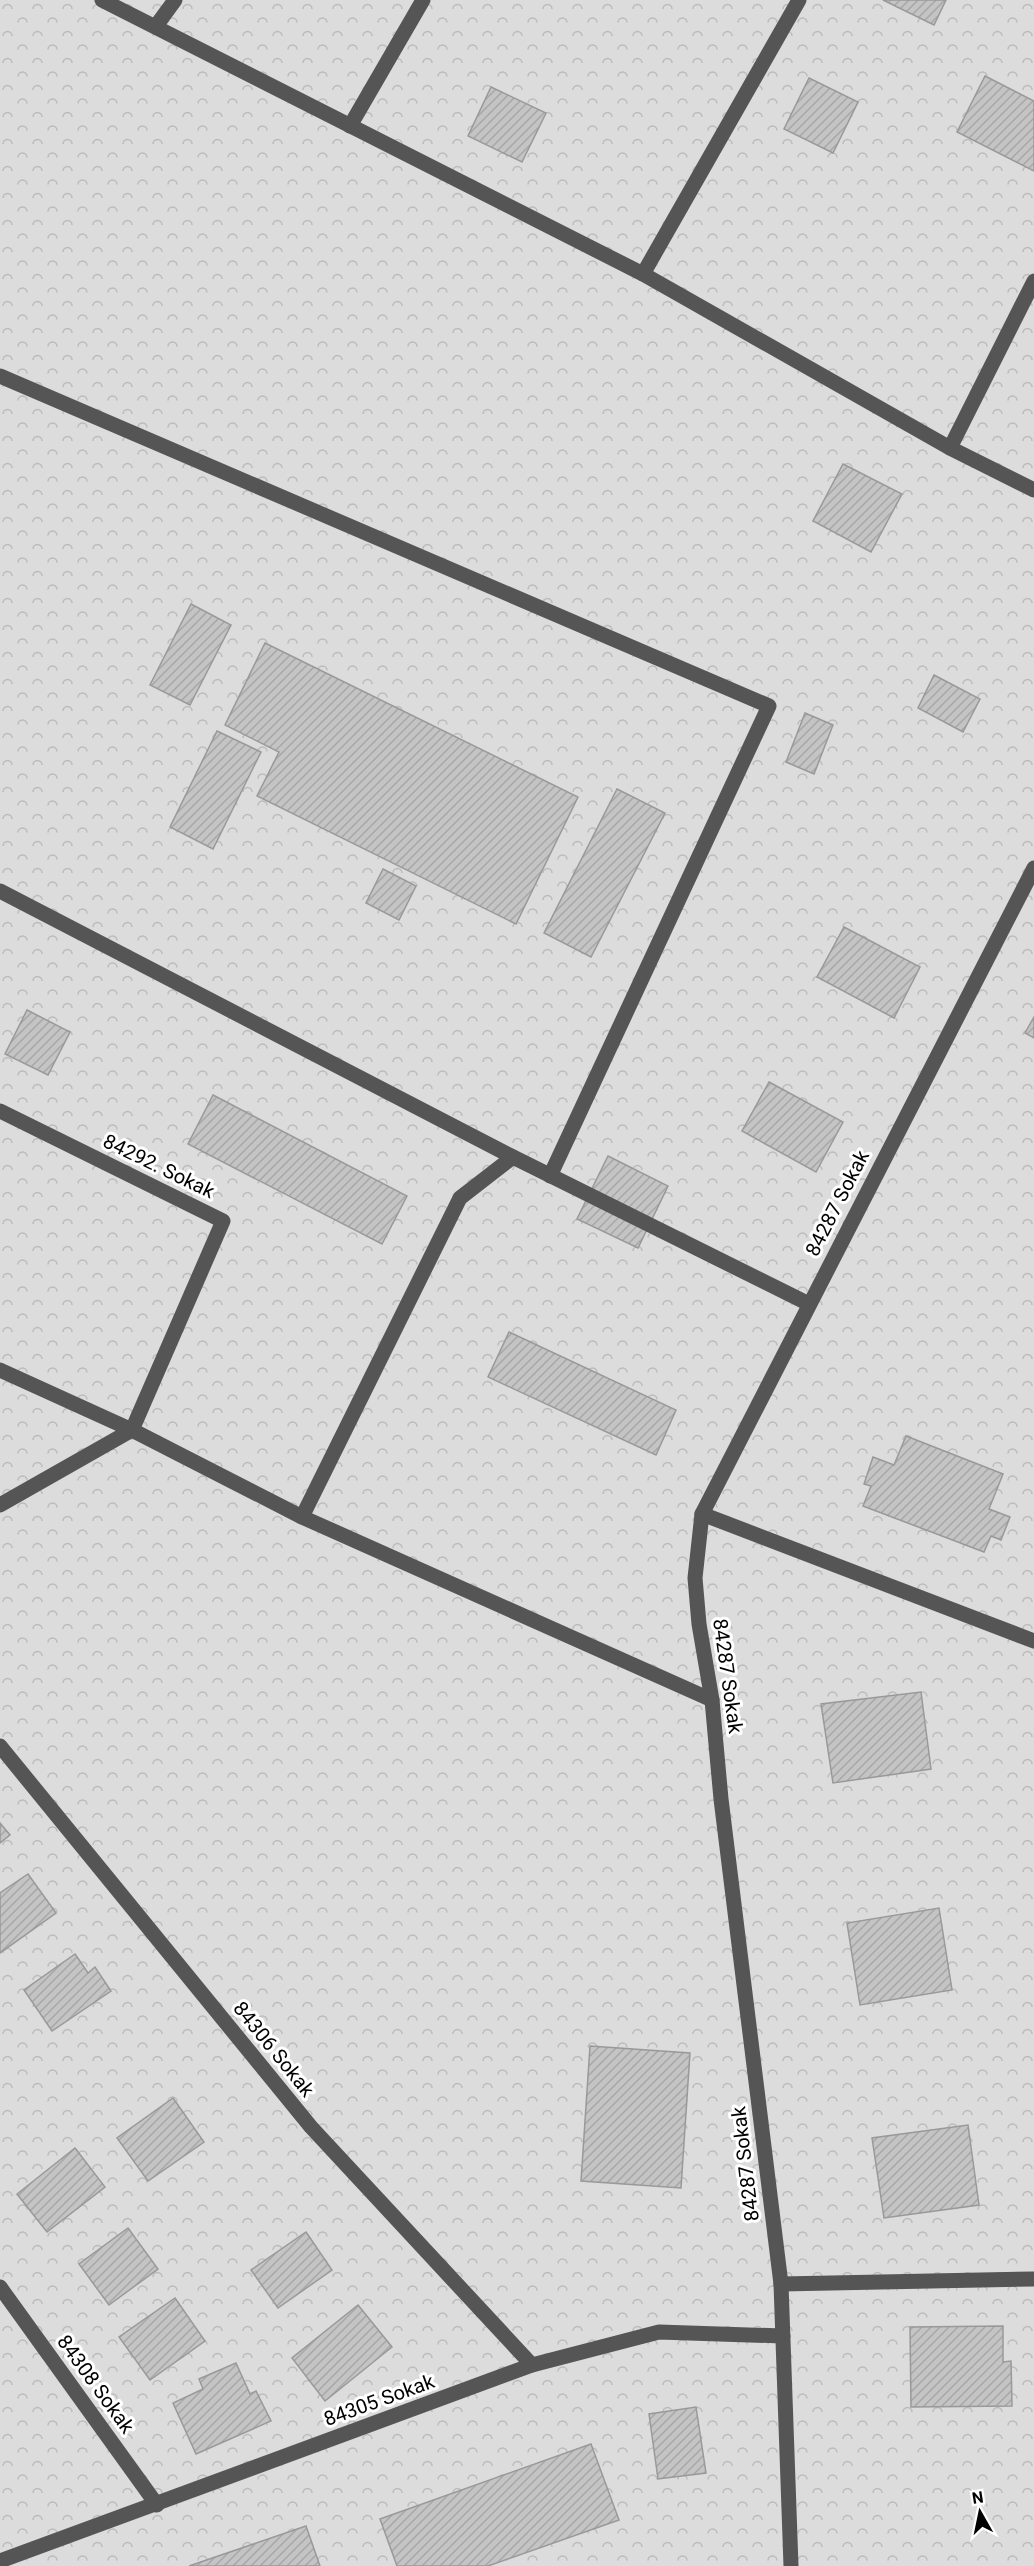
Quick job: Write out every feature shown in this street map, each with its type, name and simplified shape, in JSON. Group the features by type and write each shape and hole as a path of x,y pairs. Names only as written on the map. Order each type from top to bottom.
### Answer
{"street":[{"path":"102,0 643,274 950,448 1034,490"},
{"path":"156,27 175,0"},
{"path":"350,126 423,0"},
{"path":"643,274 799,0"},
{"path":"950,448 1034,281"},
{"path":"0,376 769,706 550,1176"},
{"name":"84287 Sokak","path":"791,2566 781,2284 721,1799 712,1700 699,1624 695,1578 702,1514 1034,868"},
{"path":"0,891 550,1176 809,1304"},
{"name":"84292. Sokak","path":"0,1111 223,1221 132,1430"},
{"path":"302,1517 460,1198 513,1157"},
{"path":"0,1370 132,1430 302,1517 712,1700"},
{"path":"0,1505 132,1430"},
{"path":"702,1514 1034,1641"},
{"name":"84306 Sokak","path":"0,1746 311,2127 532,2365"},
{"path":"781,2284 1034,2278"},
{"name":"84308 Sokak","path":"0,2287 157,2505"},
{"name":"84305 Sokak","path":"0,2561 532,2365 659,2332 783,2336"}],"green space":[{"path":"0,0 1034,0 1034,2566 0,2566"}],"building":[{"path":"883,0 946,0 934,25"},
{"path":"985,76 1034,101 1034,171 957,132"},
{"path":"809,78 858,102 833,153 784,129"},
{"path":"491,87 546,113 522,162 468,136"},
{"path":"843,464 902,494 871,552 813,521"},
{"path":"191,604 231,625 190,705 150,685"},
{"path":"265,643 578,797 516,924 257,796 279,752 225,725"},
{"path":"934,675 980,699 963,732 918,708"},
{"path":"805,713 833,725 814,774 786,762"},
{"path":"217,731 261,752 213,849 170,827"},
{"path":"617,789 665,813 591,957 544,933"},
{"path":"383,869 416,886 399,920 366,903"},
{"path":"844,927 920,967 894,1018 817,977"},
{"path":"27,1010 70,1032 48,1075 5,1054"},
{"path":"1034,1017 1034,1038 1025,1033"},
{"path":"769,1082 843,1122 816,1172 742,1131"},
{"path":"213,1095 407,1196 382,1244 188,1144"},
{"path":"608,1156 668,1186 638,1248 577,1219"},
{"path":"509,1332 676,1410 656,1455 488,1377"},
{"path":"906,1436 1003,1474 989,1509 1010,1517 1001,1540 991,1536 984,1552 863,1506 871,1486 864,1484 873,1457 894,1465"},
{"path":"921,1692 931,1769 833,1783 821,1704"},
{"path":"0,1823 10,1835 0,1843"},
{"path":"28,1874 56,1913 0,1953 0,1893"},
{"path":"939,1908 952,1990 860,2005 847,1923"},
{"path":"75,1954 88,1973 95,1967 111,1991 52,2031 24,1990"},
{"path":"590,2046 690,2053 681,2188 581,2181"},
{"path":"173,2098 204,2142 148,2181 117,2138"},
{"path":"968,2125 979,2205 884,2218 872,2138"},
{"path":"75,2148 105,2187 47,2232 17,2194"},
{"path":"128,2228 158,2269 109,2305 79,2264"},
{"path":"306,2232 332,2270 278,2308 251,2270"},
{"path":"175,2298 205,2341 150,2380 119,2337"},
{"path":"358,2305 392,2347 325,2401 292,2358"},
{"path":"1003,2326 1003,2362 1011,2361 1012,2406 911,2407 910,2327"},
{"path":"236,2363 250,2394 256,2391 271,2421 196,2454 173,2403 203,2389 199,2379"},
{"path":"696,2407 706,2473 658,2479 649,2414"},
{"path":"591,2444 619,2520 488,2566 397,2566 380,2519"},
{"path":"306,2526 320,2566 189,2566"}]}
